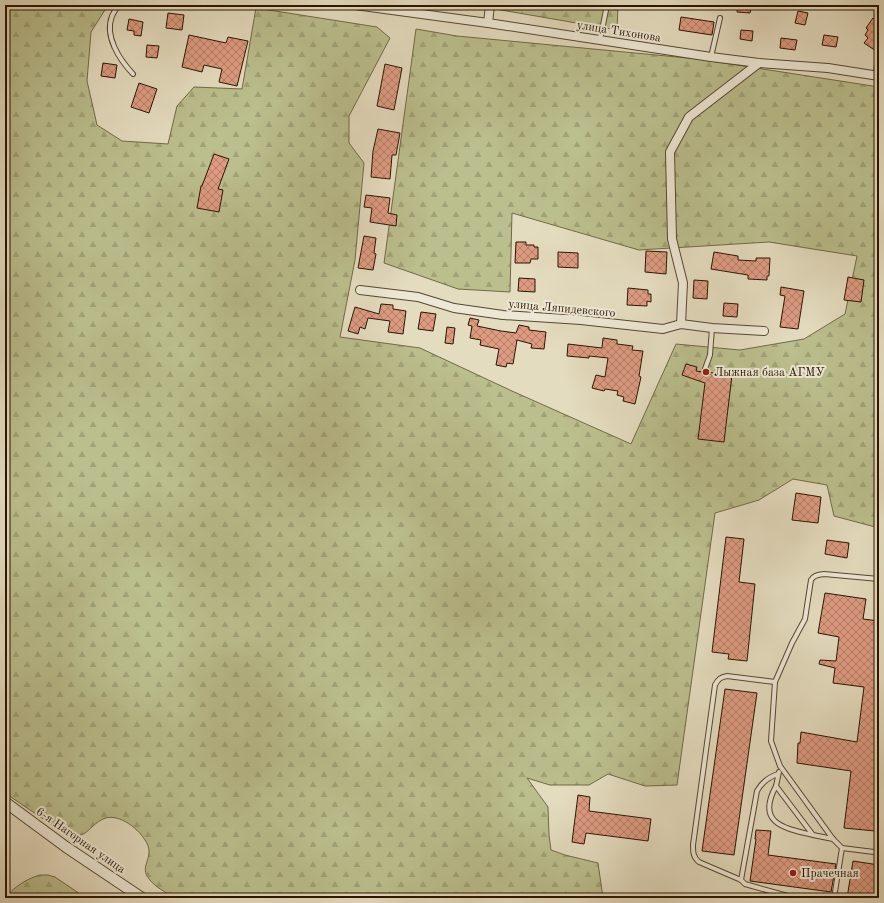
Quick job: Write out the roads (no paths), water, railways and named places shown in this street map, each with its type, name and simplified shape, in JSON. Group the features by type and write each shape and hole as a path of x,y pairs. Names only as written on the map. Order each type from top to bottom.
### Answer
{"street":[{"name":"улица Тихонова","path":"355,5 488,23 711,57 759,63 828,68 878,76"},
{"path":"488,23 490,5"},
{"path":"681,324 683,283 672,239 670,152 689,117 759,63"},
{"path":"878,76 879,64"},
{"name":"улица Ляпидевского","path":"360,290 418,297 454,308 503,315 581,320 663,330 681,324 712,328 764,331"},
{"name":"6-я Нагорная улица","path":"5,802 66,847 142,898"}],"lane":[{"path":"118,5 112,17 110,31 113,44 117,52 133,74"},
{"path":"600,40 607,5"},
{"path":"711,57 720,18"},
{"path":"705,369 710,355 712,328"},
{"path":"879,580 824,574 813,577 811,580 805,619 792,643 775,682 771,741 780,766 833,839 842,848 874,852 879,851"},
{"path":"775,682 727,676 721,677 717,680 715,685 693,853 695,859 699,862 740,880 745,884 795,898"},
{"path":"780,766 776,786 771,795 769,805 770,814 774,821 782,826 833,839"},
{"path":"740,880 757,791 767,779 778,774"},
{"path":"776,786 814,835"},
{"path":"834,898 842,848"}],"place":[{"name":"Лыжная база АГМУ","path":"706,372"},
{"name":"Прачечная","path":"793,873"}]}
